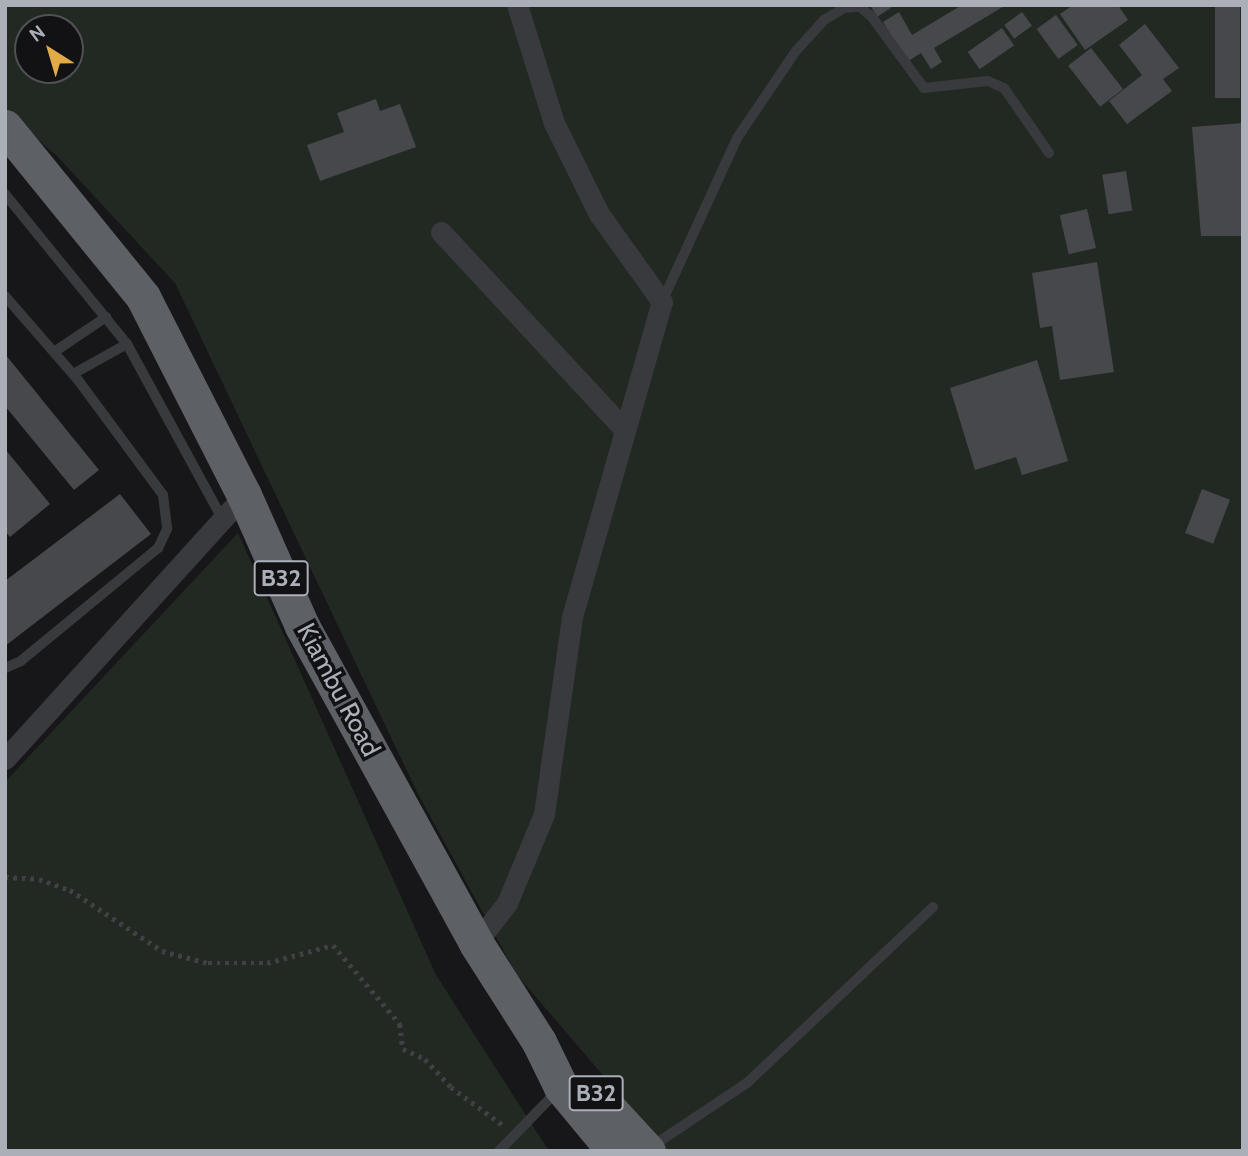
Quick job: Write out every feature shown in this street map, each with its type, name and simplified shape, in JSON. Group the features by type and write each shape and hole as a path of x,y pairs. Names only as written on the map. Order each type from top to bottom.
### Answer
{"highway":[{"name":"Kiambu Road","path":"5,127 143,298 233,507 302,626 476,943 539,1042 561,1087 612,1150"},
{"name":"Kiambu Road","path":"539,1042 578,1072 647,1151"}],"street":[{"path":"476,943 506,903 544,814 572,617 662,302 599,214 554,123 517,5"},
{"path":"441,232 625,430"},
{"path":"5,759 233,507"}],"lane":[{"path":"662,302 737,138 796,51 824,20 844,8 860,8 872,17 924,88 988,81 1004,88 1049,153"},
{"path":"5,194 127,344 233,507"},
{"path":"5,296 73,374 163,495 167,529 158,548 21,661 5,668"},
{"path":"54,352 106,317"},
{"path":"73,374 127,344"},
{"path":"647,1151 747,1083 933,907"},
{"path":"499,1151 561,1087"}],"path":[{"path":"5,877 39,878 70,890 162,951 208,962 267,963 333,945 400,1024 403,1049 425,1059 451,1087 516,1135"}],"shaded area":[{"path":"5,5 1243,5 1243,1151 668,1151 517,975 417,792 175,283 56,155 5,112"},
{"path":"238,533 436,975 549,1151 5,1151 5,782"}],"building":[{"path":"870,5 895,5 877,17"},
{"path":"962,5 1006,5 934,48 942,62 931,69 921,53 907,62 883,22 899,12 912,35"},
{"path":"1073,5 1118,5 1128,20 1085,50 1060,14"},
{"path":"1215,5 1240,5 1240,98 1215,98"},
{"path":"1022,12 1032,26 1014,39 1004,25"},
{"path":"1056,15 1078,45 1058,59 1037,29"},
{"path":"1145,24 1179,68 1163,79 1172,91 1127,124 1109,101 1142,75 1119,45"},
{"path":"1002,28 1014,45 980,69 968,52"},
{"path":"1091,48 1123,89 1100,107 1068,66"},
{"path":"376,99 380,111 400,104 416,147 320,181 307,145 344,132 337,113"},
{"path":"1243,123 1243,236 1201,236 1192,127"},
{"path":"1126,171 1132,211 1109,214 1102,175"},
{"path":"1087,209 1096,248 1069,254 1060,215"},
{"path":"1097,262 1114,372 1060,380 1052,326 1040,328 1032,273"},
{"path":"5,354 99,470 74,490 5,406"},
{"path":"1037,360 1068,461 1022,475 1016,457 975,470 950,388"},
{"path":"5,449 50,504 10,537 5,531"},
{"path":"1202,489 1230,500 1213,544 1185,533"},
{"path":"120,494 151,534 5,646 5,581"}]}
